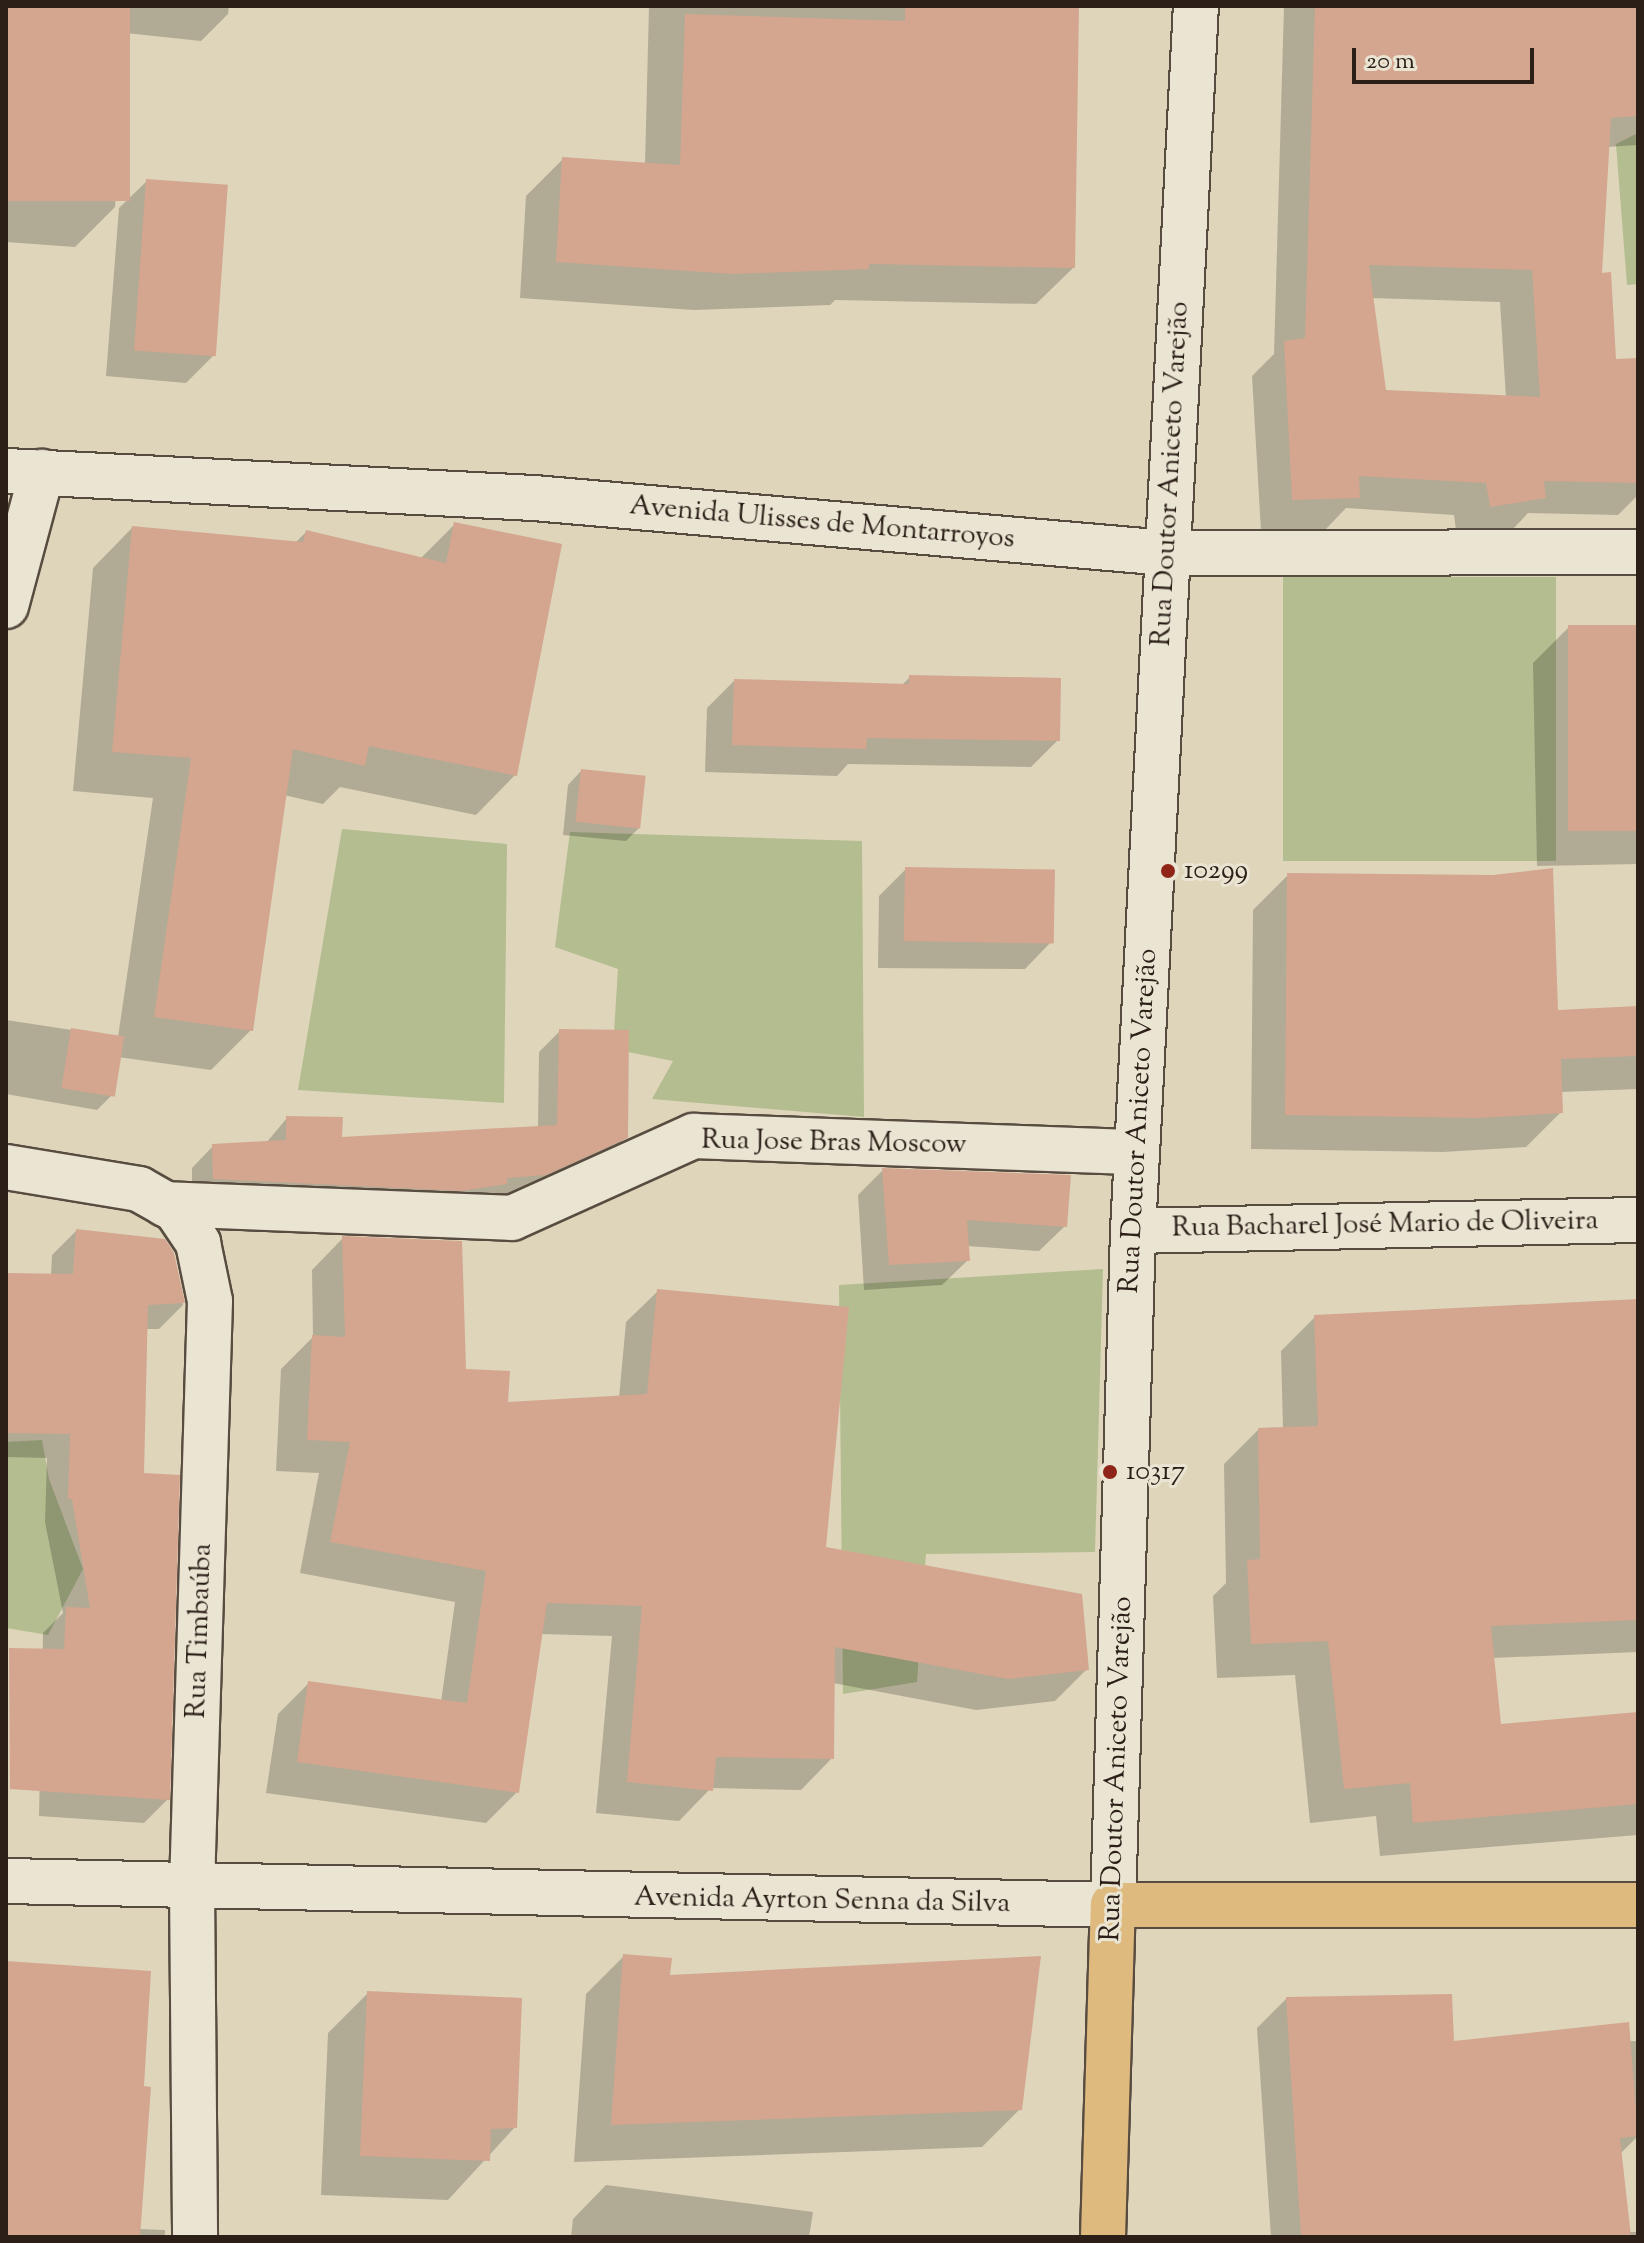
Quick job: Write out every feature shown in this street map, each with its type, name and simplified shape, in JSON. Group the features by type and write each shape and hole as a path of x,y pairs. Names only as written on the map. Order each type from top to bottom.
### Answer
{"main road":[{"name":"Avenida Ayrton Senna da Silva","path":"1113,1905 1638,1905"},
{"name":"Rua Doutor Aniceto Varejão","path":"1103,2237 1113,1905"}],"street":[{"name":"Rua Doutor Aniceto Varejão","path":"1113,1905 1136,1152 1196,6"},
{"name":"Avenida Ulisses de Montarroyos","path":"24,472 534,498 1166,553 1638,552"},
{"path":"6,606 24,472"},
{"name":"Rua Jose Bras Moscow","path":"165,1204 512,1218 694,1136 1136,1152"},
{"name":"Rua Timbaúba","path":"6,1167 139,1189 176,1210 198,1243 210,1301 192,1886 195,2237"},
{"name":"Rua Bacharel José Mario de Oliveira","path":"1133,1231 1638,1220"},
{"name":"Avenida Ayrton Senna da Silva","path":"6,1881 1113,1905"}],"green space":[{"path":"1638,133 1638,284 1627,285 1616,144"},
{"path":"1283,577 1556,577 1556,861 1283,861"},
{"path":"342,829 507,844 504,1103 298,1090"},
{"path":"570,832 862,841 864,1117 652,1099 673,1061 613,1049 618,969 555,947"},
{"path":"1103,1269 1095,1552 926,1554 917,1682 843,1694 839,1285"},
{"path":"42,1440 49,1479 83,1569 48,1635 6,1628 6,1442"}],"building":[{"path":"6,6 130,6 130,201 6,201"},
{"path":"905,6 1079,6 1075,268 869,264 869,269 733,274 556,262 562,157 680,165 685,14 905,21"},
{"path":"1315,6 1638,6 1638,116 1611,118 1602,273 1611,272 1616,359 1638,358 1638,483 1544,481 1546,498 1490,507 1486,483 1359,476 1360,498 1292,500 1284,341 1305,338","holes":["1369,265 1532,270 1540,397 1386,390"]},
{"path":"146,179 228,185 216,356 134,351"},
{"path":"454,522 562,544 517,776 369,746 365,766 293,749 253,1031 154,1017 191,758 112,752 132,526 303,542 306,530 446,563"},
{"path":"1568,625 1638,625 1638,831 1568,831"},
{"path":"909,675 1061,678 1060,741 867,738 866,749 732,745 734,679 909,684"},
{"path":"581,769 646,776 640,829 575,822"},
{"path":"905,867 1055,870 1054,944 904,941"},
{"path":"1553,868 1558,1010 1638,1006 1638,1056 1561,1059 1563,1113 1479,1118 1285,1115 1287,873 1493,875"},
{"path":"71,1028 124,1036 115,1097 61,1088"},
{"path":"559,1029 629,1030 628,1138 546,1175 507,1178 507,1184 461,1191 213,1179 212,1144 286,1140 286,1116 343,1117 342,1137 557,1125"},
{"path":"882,1168 1071,1175 1067,1227 967,1220 970,1261 889,1265"},
{"path":"76,1229 165,1239 174,1253 185,1303 148,1305 144,1473 180,1475 170,1800 10,1789 9,1648 64,1649 66,1607 90,1608 72,1499 68,1499 70,1434 6,1433 6,1273 73,1274"},
{"path":"342,1236 462,1241 466,1369 510,1371 508,1402 647,1394 657,1289 849,1307 826,1547 1082,1594 1089,1670 1008,1679 835,1647 834,1759 716,1757 713,1791 627,1782 642,1606 547,1603 519,1793 297,1762 308,1681 467,1703 486,1571 330,1542 350,1442 307,1440 312,1335 345,1337"},
{"path":"1638,1299 1638,1620 1491,1626 1501,1724 1638,1712 1638,1804 1413,1823 1410,1783 1344,1789 1328,1641 1251,1644 1247,1560 1260,1559 1258,1428 1318,1426 1314,1315"},
{"path":"623,1954 672,1958 670,1975 1041,1956 1022,2110 611,2125"},
{"path":"6,1961 151,1971 144,2086 151,2087 140,2237 6,2237"},
{"path":"367,1991 522,1998 517,2128 491,2129 490,2161 360,2156"},
{"path":"1452,1994 1454,2041 1629,2022 1638,2136 1620,2138 1631,2237 1301,2237 1286,1997"}],"place":[{"name":"10299","path":"1168,871"},
{"name":"10317","path":"1110,1472"}]}
